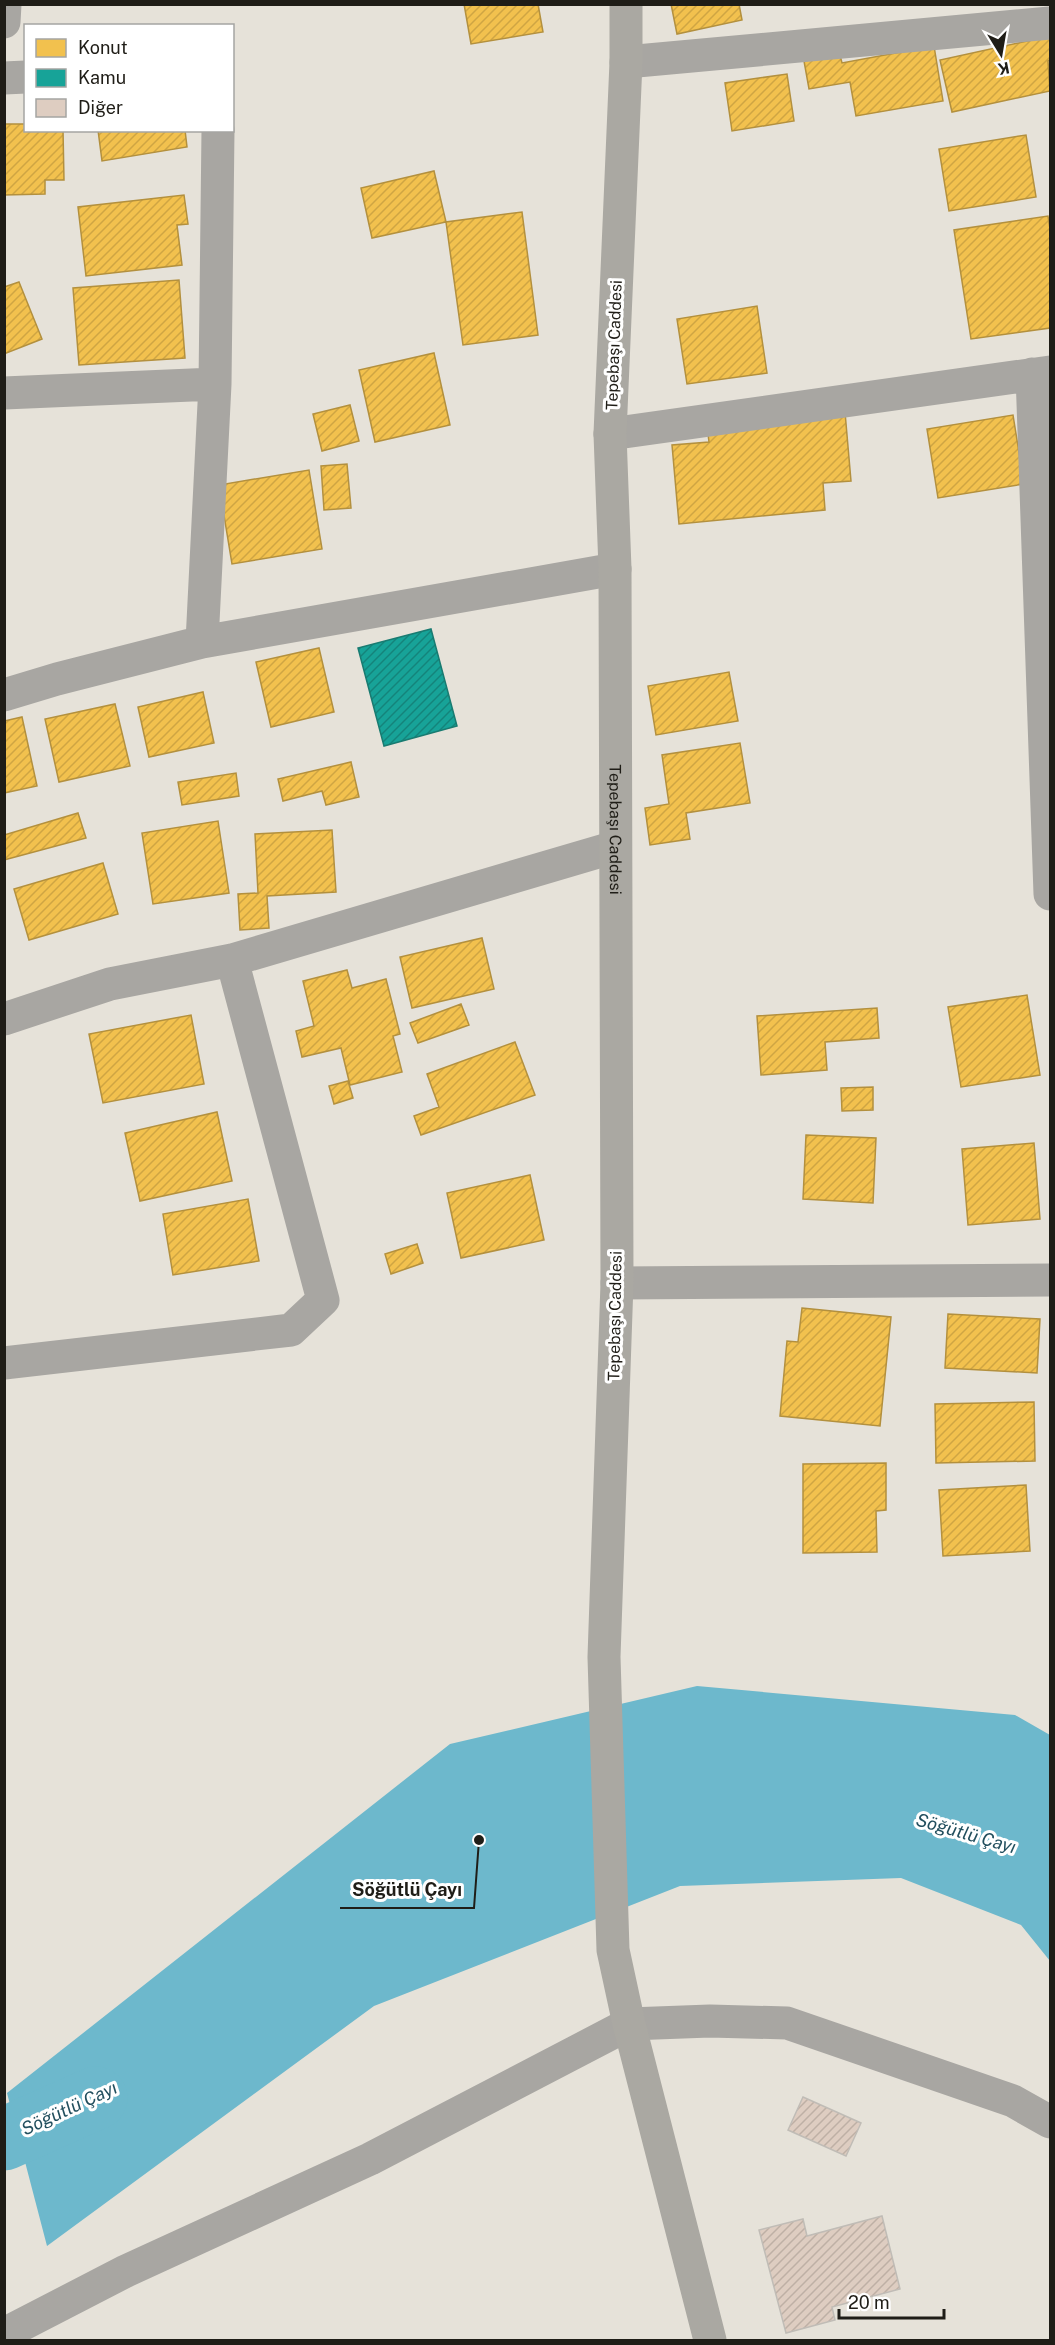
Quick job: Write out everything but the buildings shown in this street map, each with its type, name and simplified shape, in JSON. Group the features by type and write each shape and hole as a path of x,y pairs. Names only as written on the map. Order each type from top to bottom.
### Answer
{"main road":[{"name":"Tepebaşı Caddesi","path":"626,4 626,62 610,434 615,569 617,1283 604,1657 613,1950 629,2024 710,2340"}],"street":[{"path":"4,22 5,4"},
{"path":"626,62 1050,23"},
{"path":"4,78 24,77"},
{"path":"202,642 215,384 218,132"},
{"path":"610,434 1041,373 1050,894"},
{"path":"4,393 215,384"},
{"path":"4,695 202,642 615,569"},
{"path":"4,1019 110,984 232,960 615,847"},
{"path":"4,1363 291,1330 323,1300 232,960"},
{"path":"617,1283 1050,1280"},
{"path":"4,2334 126,2271 370,2159 629,2024 710,2020 787,2023 1013,2101 1050,2122"}],"water":[{"path":"697,1686 1015,1715 1050,1735 1050,1961 1021,1925 901,1878 680,1886 374,2006 47,2246 7,2093 450,1744"}],"waterway":[{"name":"Söğütlü Çayı","path":"4,2139 96,2098"}],"place":[{"name":"Söğütlü Çayı","path":"479,1840"}]}
